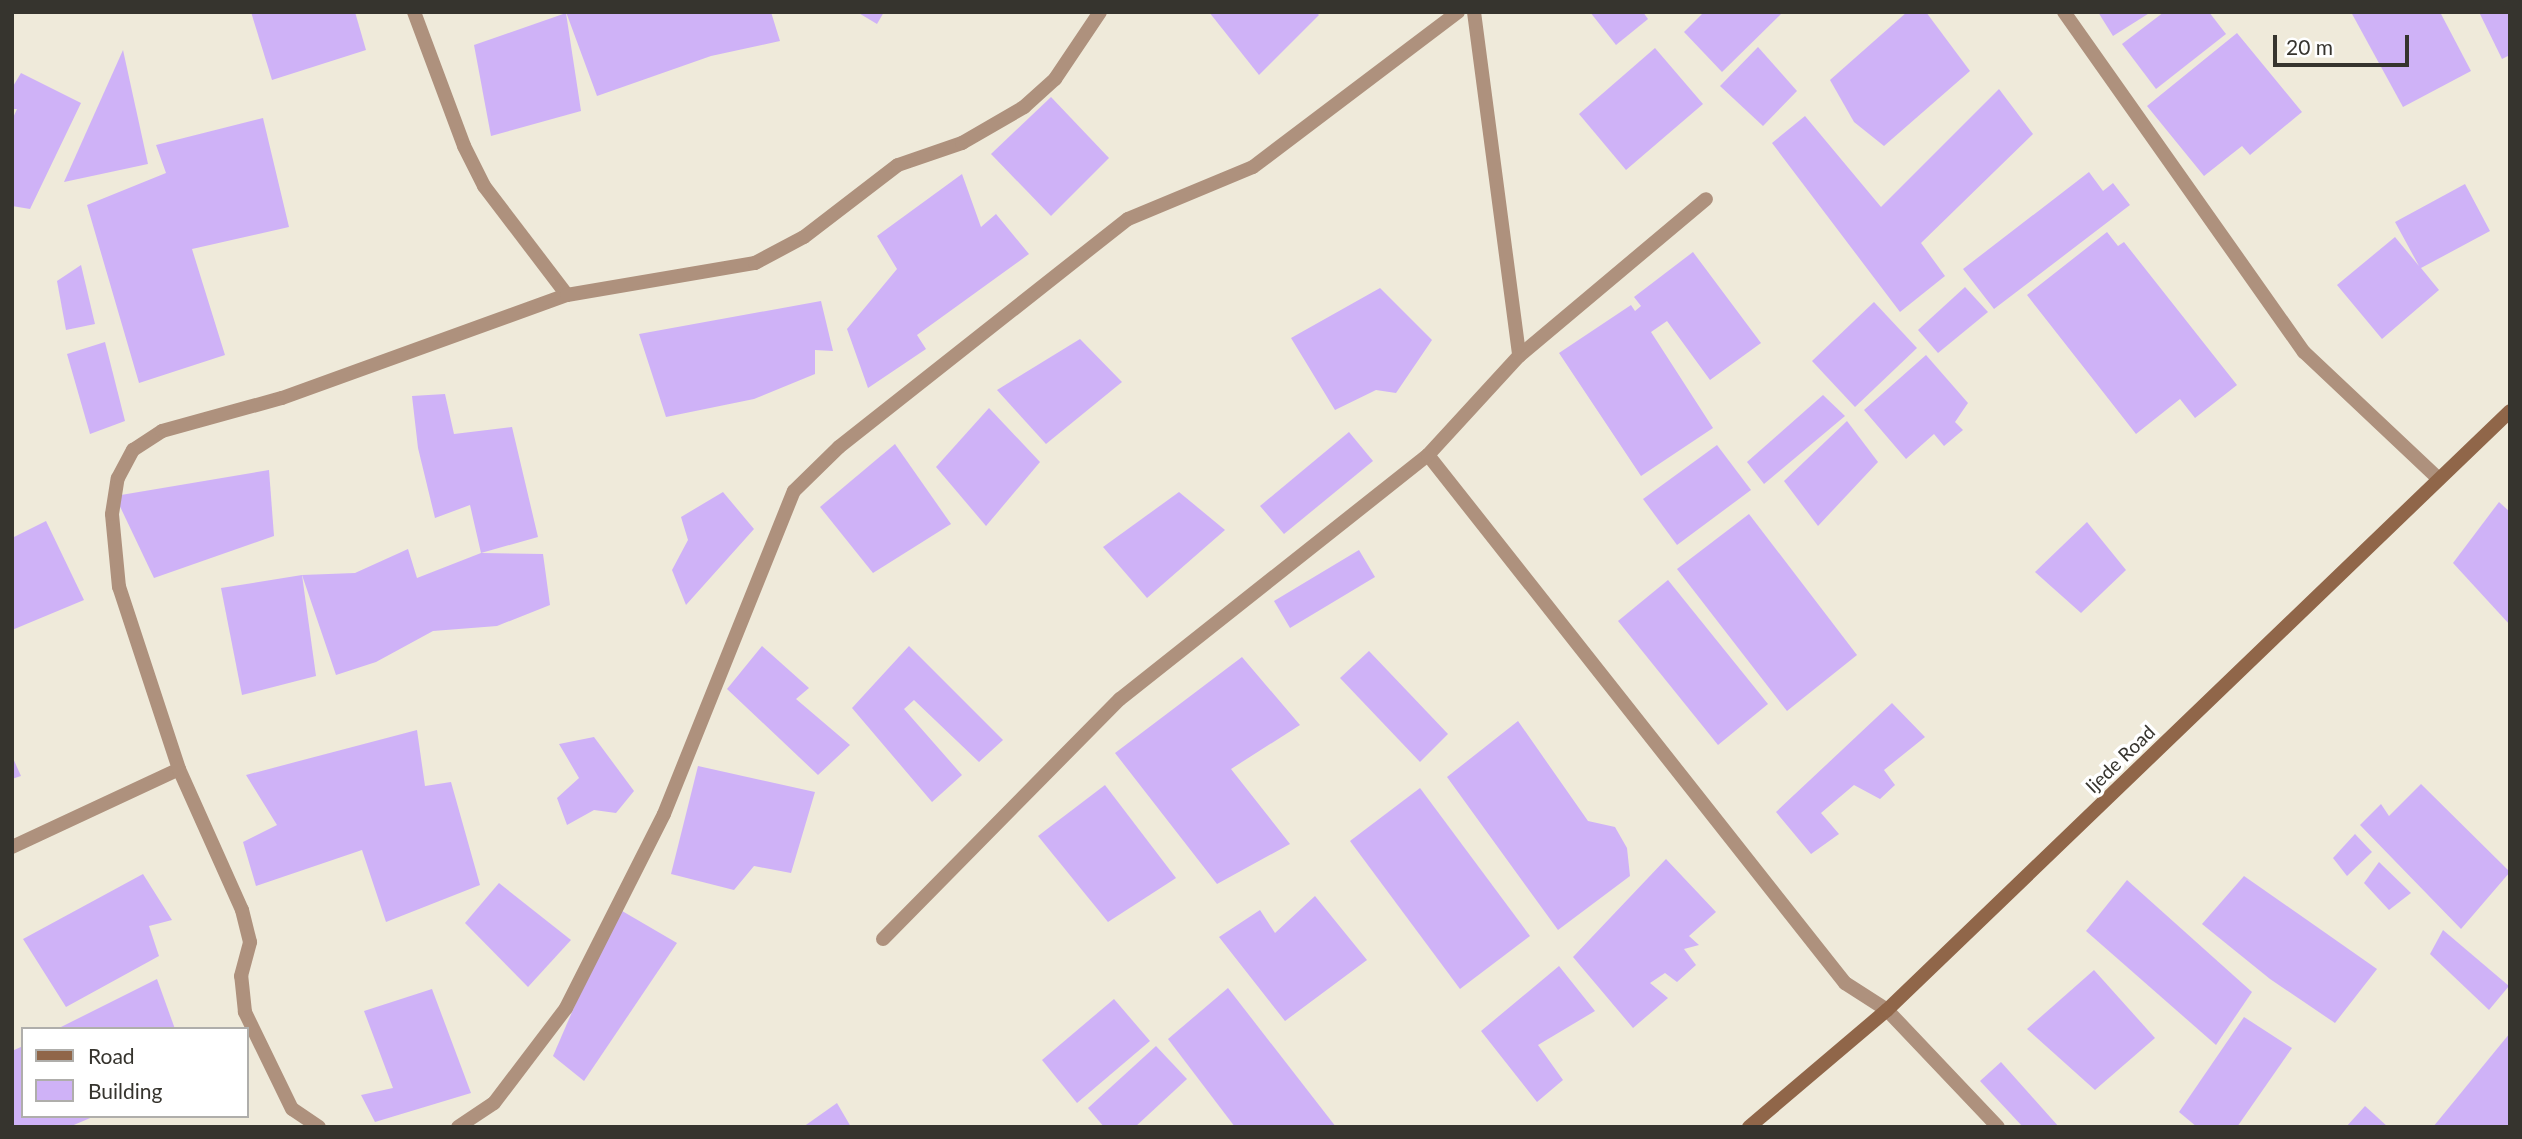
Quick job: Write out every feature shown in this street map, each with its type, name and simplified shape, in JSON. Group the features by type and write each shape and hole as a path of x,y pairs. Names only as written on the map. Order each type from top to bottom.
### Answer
{"main road":[{"name":"Ijede Road","path":"1749,1127 1887,1010 2510,411"}],"street":[{"path":"414,12 484,186 567,296"},
{"path":"319,1127 292,1109 245,1012 241,976 250,942 242,910 179,769 119,587 112,514 118,478 133,450 162,431 282,398 567,296 755,263 792,244 898,165 962,143 1024,107 1055,79 1100,12"},
{"path":"458,1127 494,1103 566,1008 664,814 794,491 839,447 1128,219 1253,167 1458,12"},
{"path":"1474,12 1519,356"},
{"path":"2064,12 2304,352 2439,479"},
{"path":"883,939 1120,699 1428,455 1519,356 1706,199"},
{"path":"1428,455 1845,983 1887,1010 1998,1127"},
{"path":"12,847 179,769"}],"building":[{"path":"251,12 355,12 366,50 272,80"},
{"path":"566,12 771,12 780,41 711,56 597,96"},
{"path":"857,12 884,12 877,24"},
{"path":"1209,12 1316,12 1319,15 1259,75"},
{"path":"1590,12 1643,12 1648,19 1616,45"},
{"path":"1704,12 1783,12 1722,72 1684,32"},
{"path":"1907,12 1926,12 1970,71 1884,146 1854,122 1830,80"},
{"path":"2098,12 2151,12 2113,36"},
{"path":"2164,12 2209,12 2226,34 2156,89 2122,44"},
{"path":"2351,12 2440,12 2471,71 2403,107"},
{"path":"2479,12 2510,12 2510,55 2502,59"},
{"path":"566,13 581,111 491,136 474,45"},
{"path":"2237,33 2302,112 2250,155 2242,146 2204,176 2147,106"},
{"path":"1758,47 1797,91 1763,126 1720,86"},
{"path":"1655,48 1703,104 1626,170 1579,114"},
{"path":"123,50 148,164 64,182"},
{"path":"21,73 81,103 30,209 12,206 12,120 17,109 12,109 12,88"},
{"path":"1999,89 2033,134 1921,243 1945,276 1900,312 1772,143 1805,116 1881,207"},
{"path":"1051,97 1109,158 1051,216 991,154"},
{"path":"263,118 289,227 192,249 225,355 139,383 87,205 166,173 156,145"},
{"path":"2089,172 2103,191 2113,183 2130,205 1994,309 1963,269"},
{"path":"962,174 981,227 996,214 1029,254 917,335 926,349 868,388 847,329 897,269 877,236"},
{"path":"2465,184 2490,231 2421,268 2439,290 2382,339 2337,285 2395,237 2419,266 2395,222"},
{"path":"2107,232 2118,246 2124,242 2237,385 2195,418 2180,399 2136,434 2027,295"},
{"path":"1693,252 1761,343 1710,380 1667,321 1651,332 1713,428 1641,476 1559,353 1631,305 1635,311 1641,306 1634,297"},
{"path":"81,265 95,324 66,330 57,281"},
{"path":"1965,287 1988,312 1938,353 1918,330"},
{"path":"1380,288 1432,340 1396,393 1376,390 1335,410 1291,338"},
{"path":"821,301 833,351 815,350 815,374 754,399 666,417 639,334"},
{"path":"1874,302 1917,348 1855,407 1812,361"},
{"path":"1080,339 1122,382 1046,444 997,390"},
{"path":"105,342 125,421 90,434 67,354"},
{"path":"1926,355 1968,403 1955,422 1963,430 1944,446 1934,434 1906,459 1864,410"},
{"path":"445,394 454,434 512,427 538,537 481,553 470,505 435,518 418,448 412,396"},
{"path":"1823,395 1845,416 1764,484 1747,462"},
{"path":"989,408 1040,462 986,526 936,467"},
{"path":"1847,421 1878,462 1818,526 1784,481"},
{"path":"1349,432 1373,461 1284,534 1260,506"},
{"path":"895,444 951,524 873,573 820,507"},
{"path":"1717,445 1751,490 1677,545 1643,499"},
{"path":"269,470 274,536 154,578 115,496"},
{"path":"723,492 754,529 686,605 672,570 688,540 681,517"},
{"path":"1179,492 1225,530 1147,598 1103,547"},
{"path":"2499,502 2510,512 2510,625 2453,563"},
{"path":"1749,514 1857,655 1787,711 1677,569"},
{"path":"46,521 84,600 12,630 12,538"},
{"path":"2087,522 2126,570 2081,613 2035,572"},
{"path":"408,549 417,578 481,553 543,554 550,605 497,626 433,631 376,662 336,675 302,575 355,573"},
{"path":"1359,550 1375,577 1290,628 1274,601"},
{"path":"302,575 316,676 242,695 221,588"},
{"path":"1668,580 1768,704 1718,745 1618,621"},
{"path":"762,646 809,688 796,699 850,745 818,775 727,689"},
{"path":"909,646 1003,740 979,762 914,700 904,709 962,775 932,802 852,708"},
{"path":"1369,651 1448,734 1420,762 1340,678"},
{"path":"1242,657 1300,725 1231,769 1290,844 1217,884 1115,753"},
{"path":"1892,703 1925,737 1884,770 1895,785 1880,799 1854,785 1821,813 1839,834 1811,854 1776,812"},
{"path":"1518,721 1588,821 1615,827 1627,848 1630,876 1558,930 1447,777"},
{"path":"417,730 425,786 451,782 480,885 386,922 362,850 256,886 243,842 277,825 246,775"},
{"path":"594,737 634,791 616,813 594,810 567,825 557,798 579,778 559,744"},
{"path":"12,756 21,776 12,779"},
{"path":"698,766 815,792 791,873 754,866 734,890 671,874"},
{"path":"2421,784 2510,872 2461,929 2360,825 2381,804 2389,816"},
{"path":"1105,785 1176,878 1108,922 1038,836"},
{"path":"1420,788 1530,936 1460,989 1350,841"},
{"path":"2355,834 2372,852 2347,876 2333,858"},
{"path":"1666,859 1716,912 1689,936 1699,945 1684,949 1696,965 1677,982 1665,973 1650,983 1668,998 1633,1028 1573,957"},
{"path":"2379,862 2411,893 2389,910 2364,883"},
{"path":"143,874 172,920 149,926 159,956 66,1007 23,939"},
{"path":"2244,876 2377,969 2335,1023 2270,979 2202,924"},
{"path":"2127,880 2252,992 2216,1045 2086,931"},
{"path":"499,883 571,940 528,987 465,923"},
{"path":"1315,896 1367,960 1285,1021 1219,937 1260,910 1275,933"},
{"path":"617,908 677,943 584,1081 553,1056"},
{"path":"2443,930 2509,986 2489,1010 2430,954"},
{"path":"1559,966 1595,1011 1538,1045 1563,1080 1537,1102 1481,1031"},
{"path":"2094,970 2155,1038 2095,1090 2027,1029"},
{"path":"157,979 174,1027 61,1027"},
{"path":"1228,988 1336,1127 1235,1127 1168,1039"},
{"path":"432,989 471,1093 375,1122 361,1095 393,1088 364,1011"},
{"path":"1114,999 1150,1041 1077,1103 1042,1060"},
{"path":"2244,1017 2292,1048 2237,1127 2197,1127 2179,1112"},
{"path":"2510,1033 2510,1127 2433,1127"},
{"path":"1156,1046 1187,1079 1135,1127 1104,1127 1088,1108"},
{"path":"21,1047 21,1118 90,1118 69,1127 12,1127 12,1051"},
{"path":"2001,1062 2059,1127 2023,1127 1980,1081"},
{"path":"837,1103 851,1127 803,1127"},
{"path":"2365,1106 2388,1127 2346,1127"}]}
